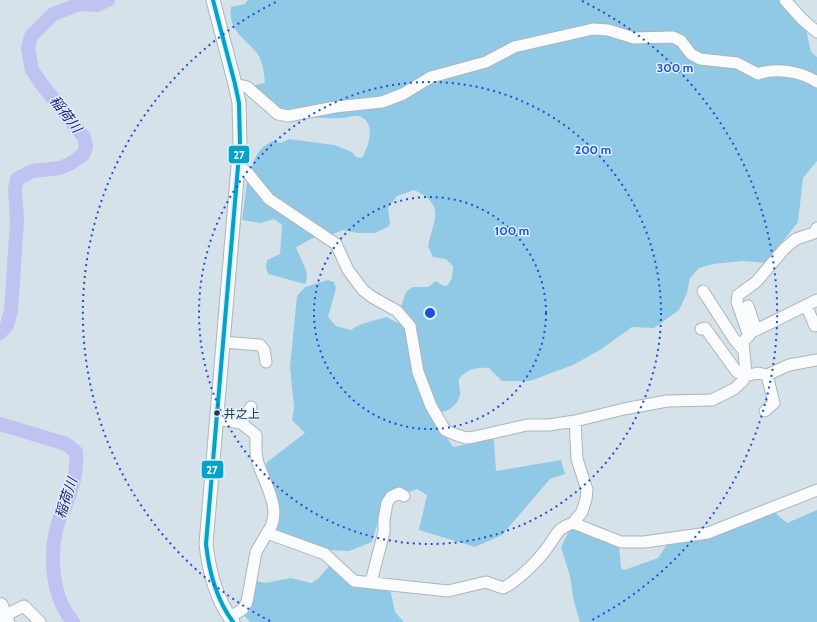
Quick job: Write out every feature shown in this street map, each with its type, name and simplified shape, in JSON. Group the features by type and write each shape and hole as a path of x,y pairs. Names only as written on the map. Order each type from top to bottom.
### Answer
{"main road":[{"path":"213,0 235,84 239,108 239,167 206,544 208,564 213,582 231,620"}],"street":[{"path":"785,0 817,32"},
{"path":"235,84 247,87 278,114 288,116 334,107 382,102 403,94 431,77 486,62 514,47 593,29 608,30 634,38 673,37 681,41 691,54 700,59 737,63 758,74 766,71 791,73 809,77 817,82"},
{"path":"239,167 247,172 269,199 336,244 348,270 363,290 372,297 397,311 410,326 418,372 431,406 445,430 466,438 527,425 549,425 575,421 624,409 666,401 712,400 734,388 743,381 745,376 743,350 744,342 752,333 817,300"},
{"path":"752,333 737,302 738,295 756,282 785,248 796,239 814,233 817,228"},
{"path":"703,291 734,339 743,350"},
{"path":"806,305 815,326"},
{"path":"748,306 752,333"},
{"path":"701,329 705,328 737,372 745,376 758,373 767,375 789,364 817,360"},
{"path":"223,342 260,345 264,350 266,362"},
{"path":"765,411 774,403 767,375"},
{"path":"241,423 251,407"},
{"path":"216,419 241,423 256,435 257,462 266,483 274,516 272,527 256,552 247,602 243,609 231,620"},
{"path":"267,533 325,554 354,580 448,591 486,582 503,588 514,582 546,549 562,527 573,523 582,512 587,490 577,459 575,421"},
{"path":"573,523 621,542 644,542 708,533 817,490"},
{"path":"371,582 384,532 384,520 387,503 399,493 404,496"},
{"path":"5,614 24,606 40,622"}],"shaded area":[{"path":"248,0 780,0 806,29 811,52 817,57 817,161 803,178 798,222 766,263 742,261 713,264 699,268 690,278 687,293 679,310 654,328 632,327 600,350 573,365 530,381 502,381 489,368 472,369 459,379 460,393 459,399 455,405 448,410 438,412 422,378 410,316 401,306 406,292 412,287 428,287 436,281 444,286 448,285 452,278 453,266 446,259 433,257 428,246 435,214 431,201 414,190 397,196 388,208 390,223 388,227 375,233 357,233 343,230 331,235 313,238 296,247 306,270 307,280 305,284 268,274 266,268 267,260 280,254 282,225 274,219 261,223 242,220 248,175 257,154 263,147 272,141 281,143 289,139 334,145 352,152 356,157 362,158 369,141 370,134 368,123 358,116 321,118 294,116 282,113 252,86 265,83 262,63 256,52 234,28 231,15 231,7 245,4"},
{"path":"328,280 334,282 336,288 328,317 336,326 351,330 363,324 386,317 402,325 409,334 409,351 425,406 453,447 494,439 496,471 561,460 565,474 550,479 502,535 475,547 419,530 427,495 417,489 384,502 372,542 349,551 325,550 274,530 266,463 305,433 292,420 294,407 290,367 297,296 305,287"},
{"path":"817,510 817,622 580,622 574,602 570,576 561,547 568,533 576,527 619,546 621,568 624,570 658,558 668,543 773,511 787,523"},
{"path":"330,565 350,581 390,588 395,612 404,622 250,622 244,615 255,581 266,583 291,578 311,583 318,579"}],"waterway":[{"name":"稲荷川","path":"0,333 7,325 11,311 17,221 15,189 17,179 32,171 60,168 71,163 83,155 86,147 84,137 32,70 28,48 31,36 53,14 80,4 97,5 108,0"},
{"name":"稲荷川","path":"0,424 66,444 76,452 74,481 67,502 58,521 53,548 56,588 60,600 73,622"}],"transit line":[{"name":"27","path":"213,0 239,103 240,143 206,544 214,585 222,604 233,622"}],"place":[{"name":"井之上","path":"217,413"}]}
